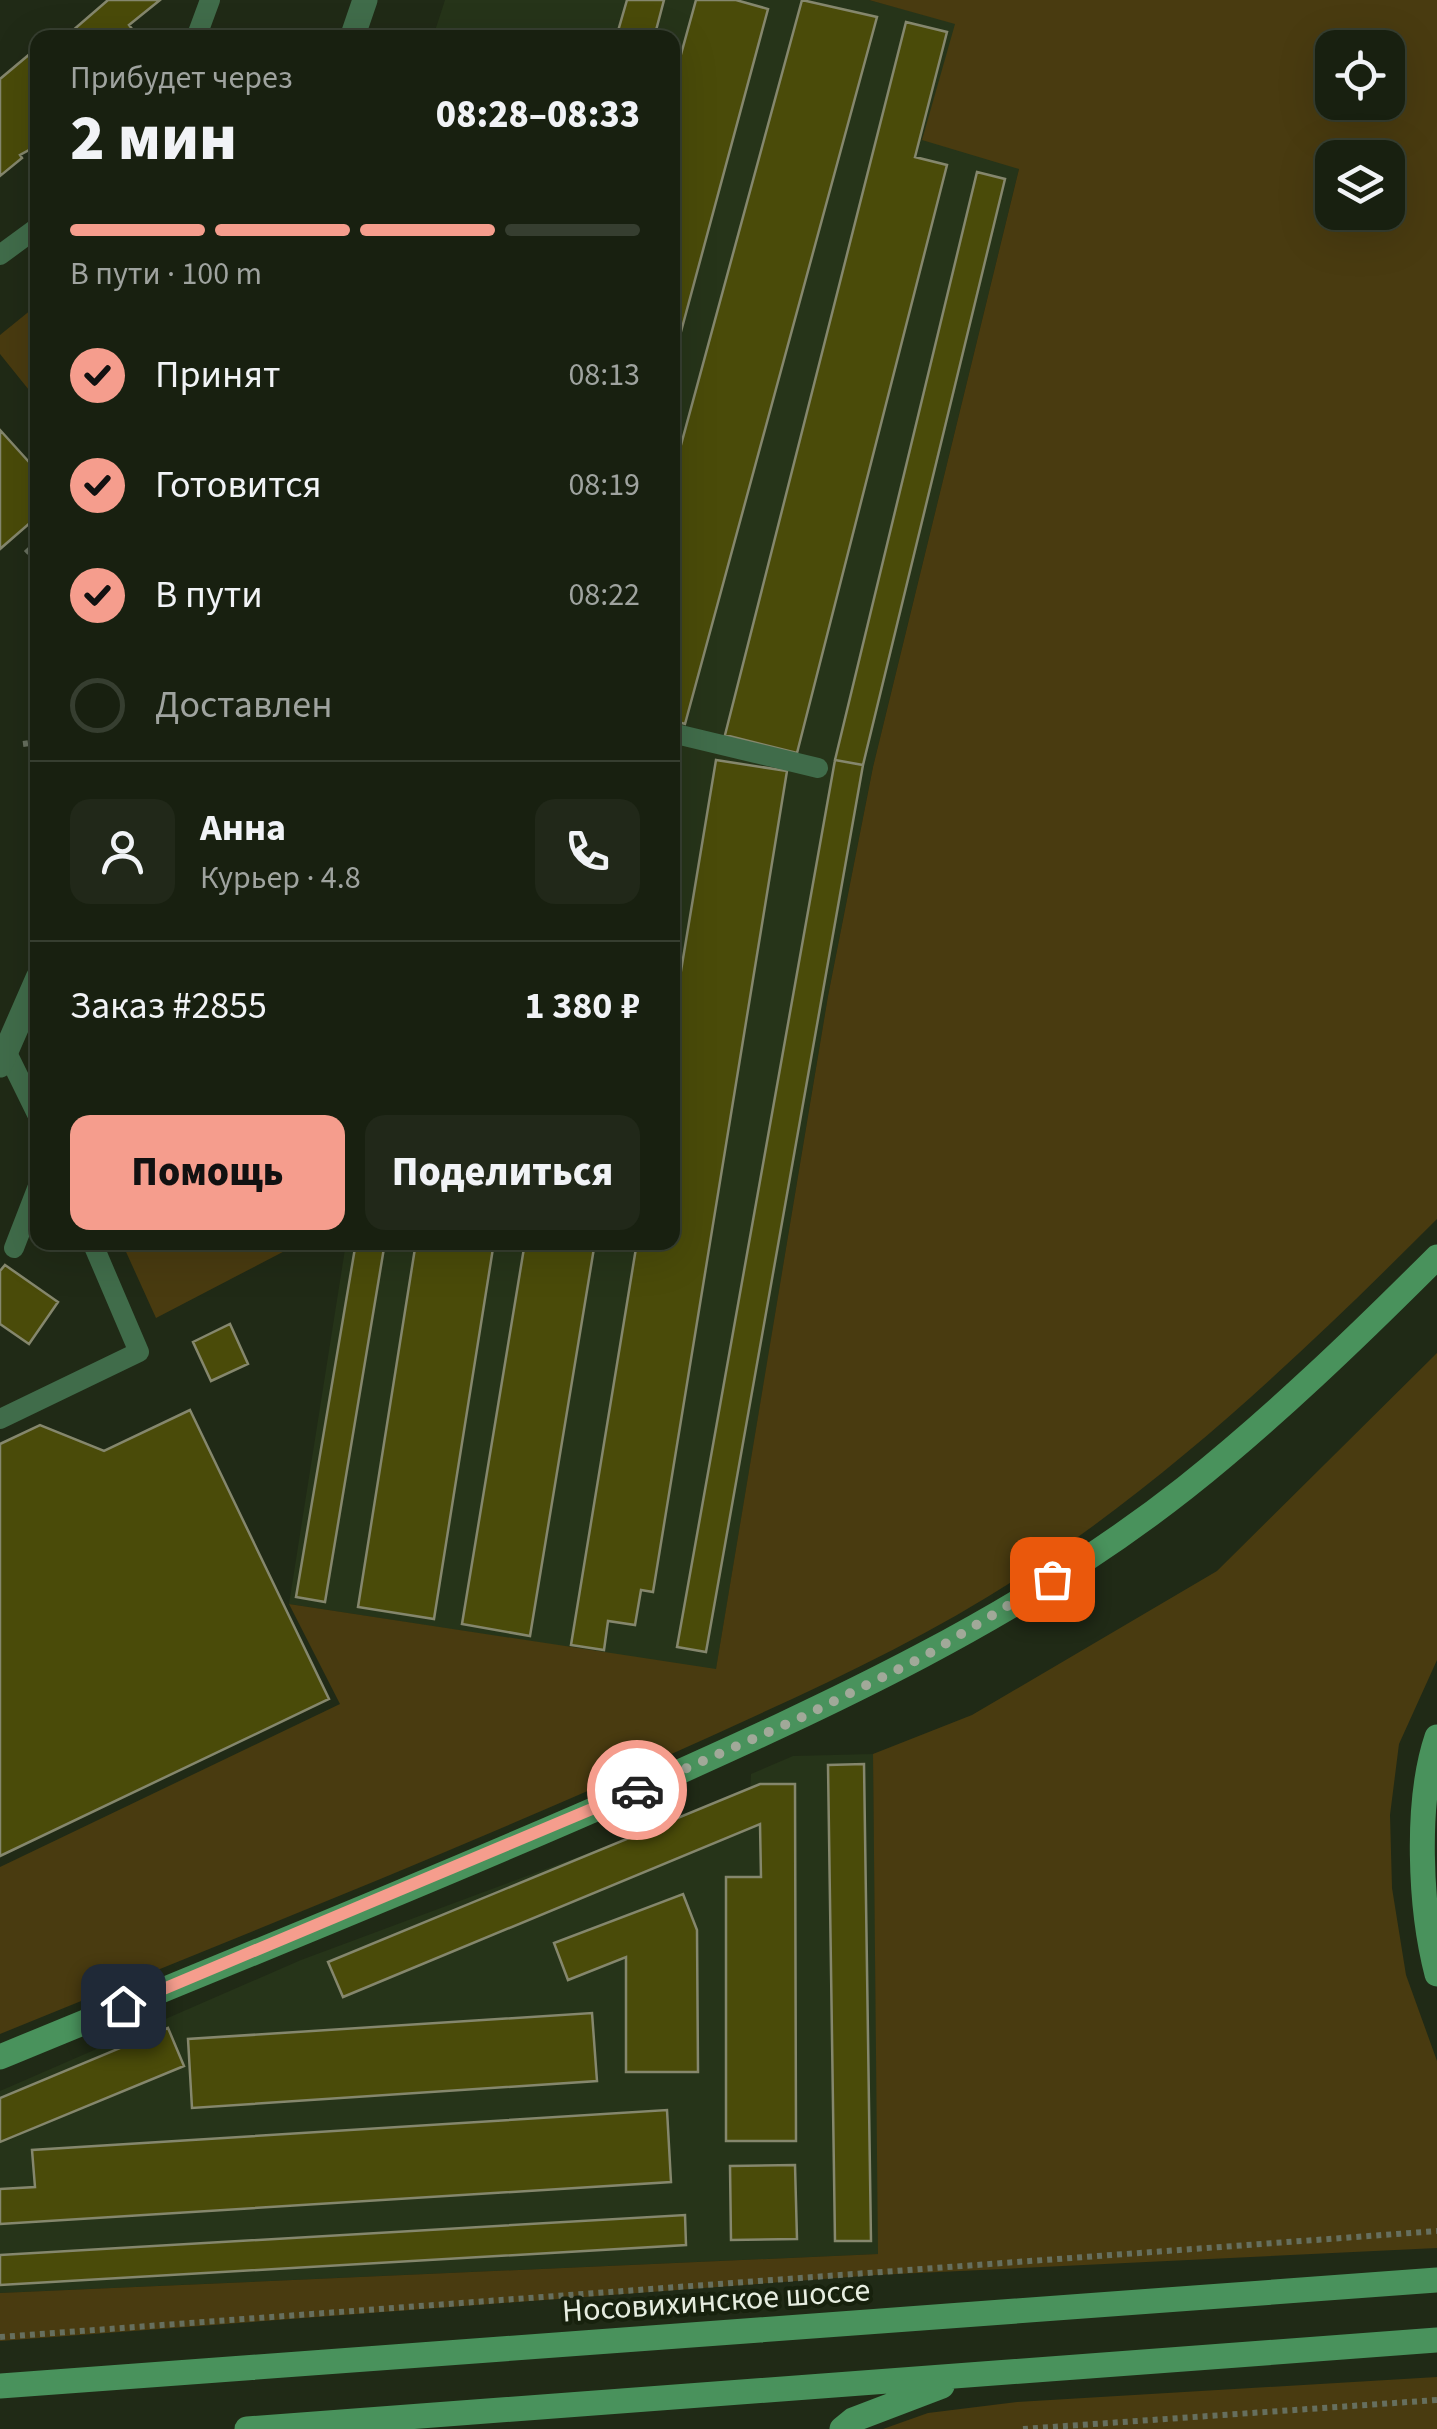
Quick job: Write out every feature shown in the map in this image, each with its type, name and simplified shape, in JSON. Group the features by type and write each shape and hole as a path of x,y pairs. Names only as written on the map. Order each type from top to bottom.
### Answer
{"main road":[{"path":"0,2057 500,1851 798,1719 925,1656 1052,1579 1183,1489 1330,1364 1437,1257"},
{"path":"1437,1737 1425,1812 1424,1886 1437,1974"},
{"name":"Носовихинское шоссе","path":"0,2386 1437,2280"},
{"path":"247,2429 1437,2340"},
{"path":"842,2429 853,2420 969,2376"}],"street":[{"path":"355,30 365,0"},
{"path":"3,1059 30,997"}],"lane":[{"path":"199,30 210,0"},
{"path":"0,256 30,232"},
{"path":"680,735 818,768"},
{"path":"3,1059 30,1103"},
{"path":"14,1248 30,1207"},
{"path":"0,1419 139,1352 95,1250"}],"path":[{"path":"26,548 30,552"},
{"path":"23,744 30,743"},
{"path":"0,2336 1437,2231"},
{"path":"1023,2429 1437,2400"}],"shaded area":[{"path":"445,0 869,0 955,23 1019,169 873,767 828,996 716,1670 289,1604 345,1250 680,1250 680,30 435,30"},
{"path":"869,0 1437,0 1437,1219 1297,1355 1150,1483 1045,1560 952,1617 807,1692 576,1796 0,2034 0,1867 340,1704 289,1604 716,1669 828,996 873,767 1019,169 922,140 955,24"},
{"path":"30,311 30,391 0,354 0,335"},
{"path":"125,1250 287,1250 156,1318"},
{"path":"1437,1353 1437,1660 1399,1744 1390,1815 1392,1888 1406,1975 1437,2061 1437,2248 876,2275 0,2341 0,2293 878,2254 873,1754 972,1715 1217,1571"},
{"path":"873,1754 879,2254 0,2293 0,2091 301,1960 750,1793 751,1774 793,1756"},
{"path":"1437,2377 1437,2429 883,2429 928,2413 1017,2402"}],"building":[{"path":"108,0 160,0 129,25 133,30 73,30"},
{"path":"627,0 664,0 656,30 618,30"},
{"path":"696,0 736,0 768,9 680,335 680,58"},
{"path":"802,0 877,17 685,724 680,722 680,449"},
{"path":"906,22 947,32 915,157 947,165 797,753 725,735"},
{"path":"30,54 30,149 0,176 0,79"},
{"path":"977,172 1005,179 863,765 835,760"},
{"path":"0,430 30,463 30,523 0,549"},
{"path":"716,760 787,771 653,1592 641,1590 635,1625 608,1621 604,1650 571,1645 636,1250 680,1250 680,977"},
{"path":"835,760 863,765 706,1652 677,1647"},
{"path":"355,1250 384,1250 325,1602 296,1597"},
{"path":"415,1250 493,1250 434,1619 358,1607"},
{"path":"524,1250 594,1250 530,1636 462,1624"},
{"path":"5,1265 58,1302 29,1344 0,1324 0,1271"},
{"path":"230,1324 248,1364 211,1381 193,1342"},
{"path":"190,1410 329,1699 0,1856 0,1444 40,1425 104,1451"},
{"path":"864,1764 871,2241 835,2241 828,1765"},
{"path":"760,1784 795,1784 796,2141 726,2141 726,1877 761,1877 760,1824 343,1997 328,1962"},
{"path":"683,1894 697,1930 698,2072 626,2072 626,1957 568,1980 554,1943"},
{"path":"592,2013 597,2081 192,2108 188,2039"},
{"path":"168,2028 184,2066 0,2142 0,2098"},
{"path":"667,2110 671,2182 0,2224 0,2189 35,2187 32,2150"},
{"path":"795,2165 797,2239 731,2240 730,2166"},
{"path":"685,2215 686,2245 0,2285 0,2255"}],"way so far":[{"path":"637,1790 798,1719 925,1656 1052,1579"}],"route":[{"path":"123,2006 500,1851 637,1790"}]}
